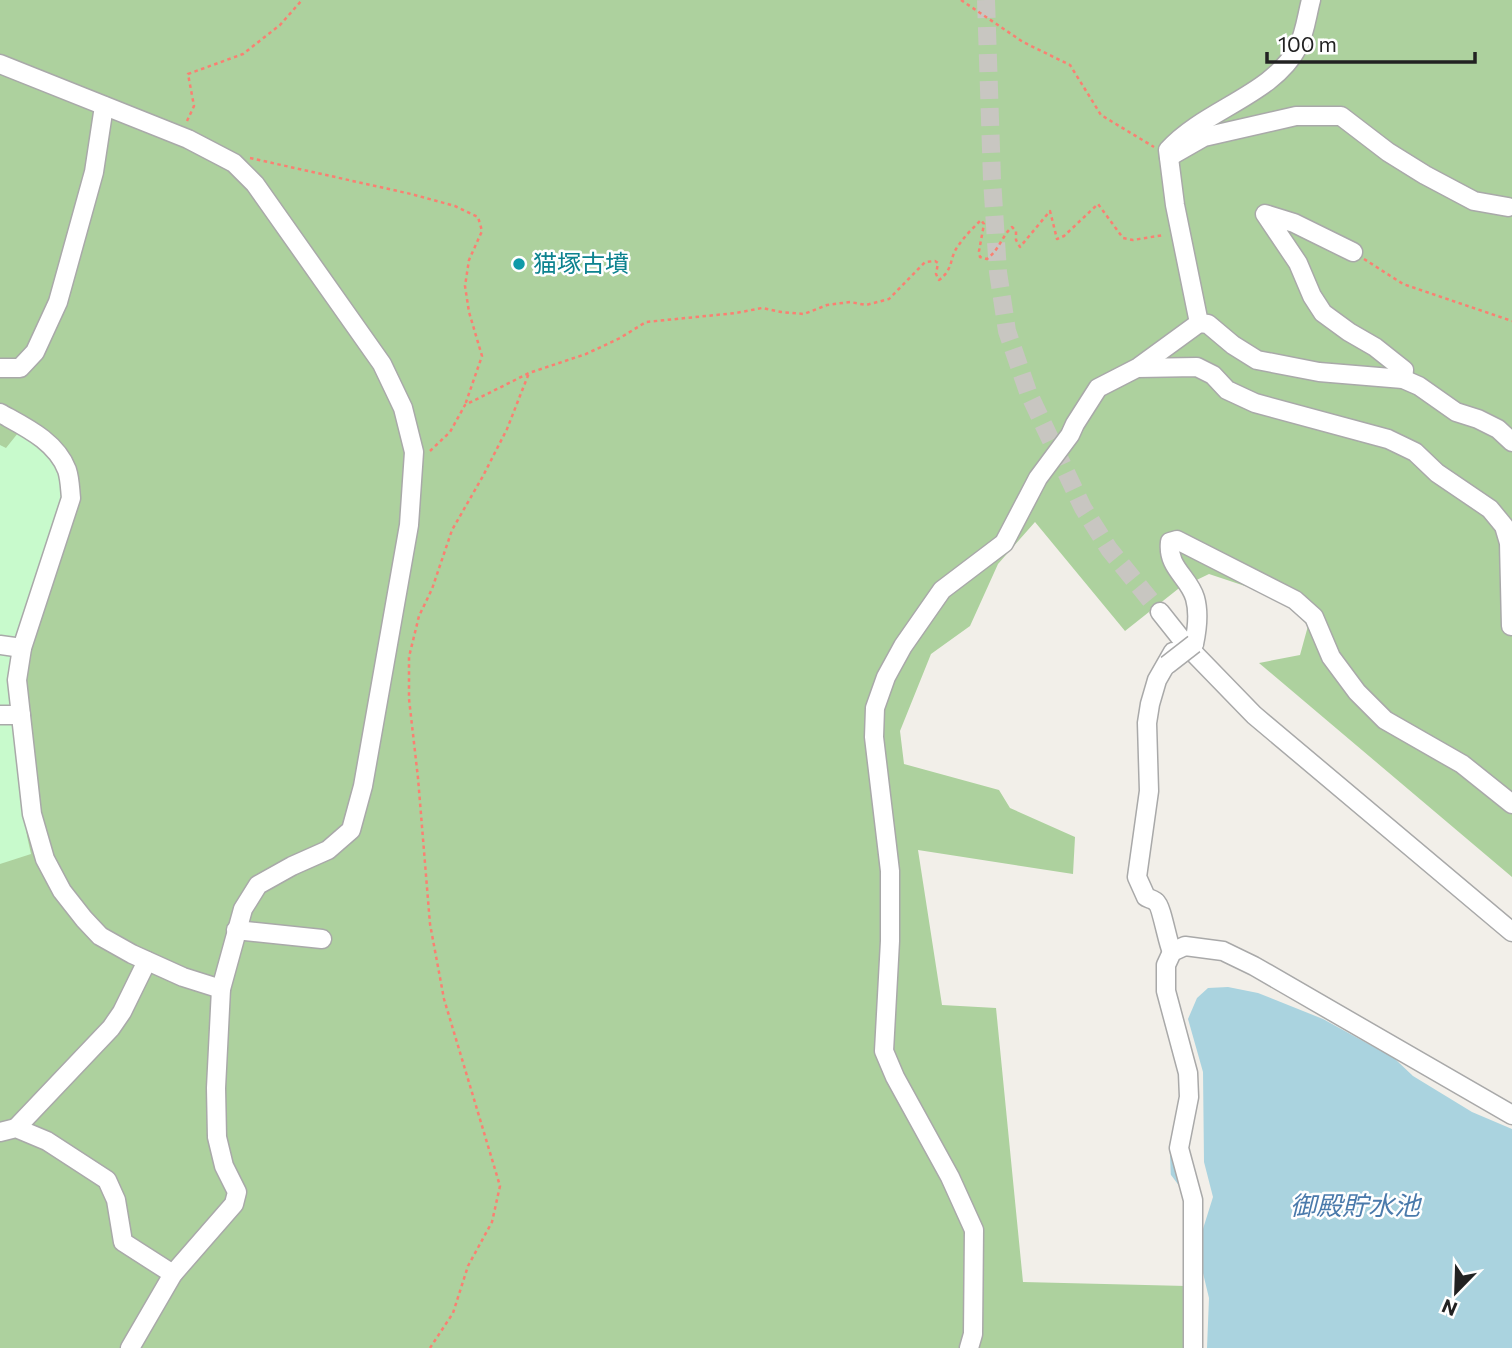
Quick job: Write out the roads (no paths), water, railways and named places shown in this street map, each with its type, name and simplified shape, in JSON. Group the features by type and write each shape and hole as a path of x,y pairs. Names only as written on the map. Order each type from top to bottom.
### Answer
{"street":[{"path":"1199,323 1168,150 1181,136 1269,82 1284,67 1298,45 1311,0"},
{"path":"0,64 180,137 234,163 255,184 382,364 403,408 414,452 409,525 363,786 351,830 328,850 258,885 243,909 221,989 216,1087 217,1137 224,1166 237,1192 234,1204 173,1274 130,1348"},
{"path":"0,368 20,368 35,352 58,302 94,172 104,106"},
{"path":"1169,157 1204,136 1296,116 1341,116 1425,176 1474,201 1508,208"},
{"path":"1353,252 1294,223 1265,214 1298,263 1312,296 1323,313 1375,347 1404,370 1403,379"},
{"path":"970,1348 973,1334 974,1230 950,1177 895,1077 884,1051 890,941 890,871 874,737 875,708 886,677 903,646 942,590 1004,543 1038,478 1070,435 1074,424 1098,388 1137,368 1199,323 1208,324 1233,345 1257,360 1319,372 1403,379 1419,386 1456,412 1498,429 1512,442"},
{"path":"1137,368 1196,367 1213,375 1227,390 1255,403 1388,439 1415,452 1437,473 1490,509 1504,526 1509,543 1511,626"},
{"path":"0,413 37,434 58,453 68,472 71,498 22,648 17,680 32,814 45,859 62,891 100,936 146,961 221,989"},
{"path":"1167,665 1194,644 1197,632 1195,598 1169,554 1170,542 1177,540 1295,600 1314,617 1331,657 1357,692 1385,720 1462,764 1512,804"},
{"path":"1160,612 1186,646 1254,715 1512,932"},
{"path":"1172,952 1166,939 1160,908 1156,901 1146,897 1137,877 1149,791 1147,723 1150,704 1157,680 1177,645 1177,634"},
{"path":"0,645 22,648"},
{"path":"0,715 21,715"},
{"path":"236,930 322,939"},
{"path":"1193,1348 1193,1200 1179,1148 1189,1097 1188,1073 1166,991 1166,965 1172,952 1185,946 1202,946 1223,951 1244,961 1512,1115"},
{"path":"146,961 139,981 111,1028 8,1130 47,1141 107,1180 116,1200 123,1242 173,1274"}],"water":[{"name":"御殿貯水池","path":"1228,987 1258,993 1323,1019 1394,1058 1413,1076 1472,1112 1512,1129 1512,1348 1207,1348 1209,1298 1202,1269 1202,1232 1213,1197 1204,1162 1203,1072 1188,1019 1197,998 1208,988"}],"waterway":[{"path":"1172,1149 1173,1174 1182,1186"}],"tunnel":[{"path":"986,0 992,179 998,272 1007,331 1028,392 1083,508 1109,549 1160,612"}],"place":[{"name":"猫塚古墳","path":"519,264"}]}
